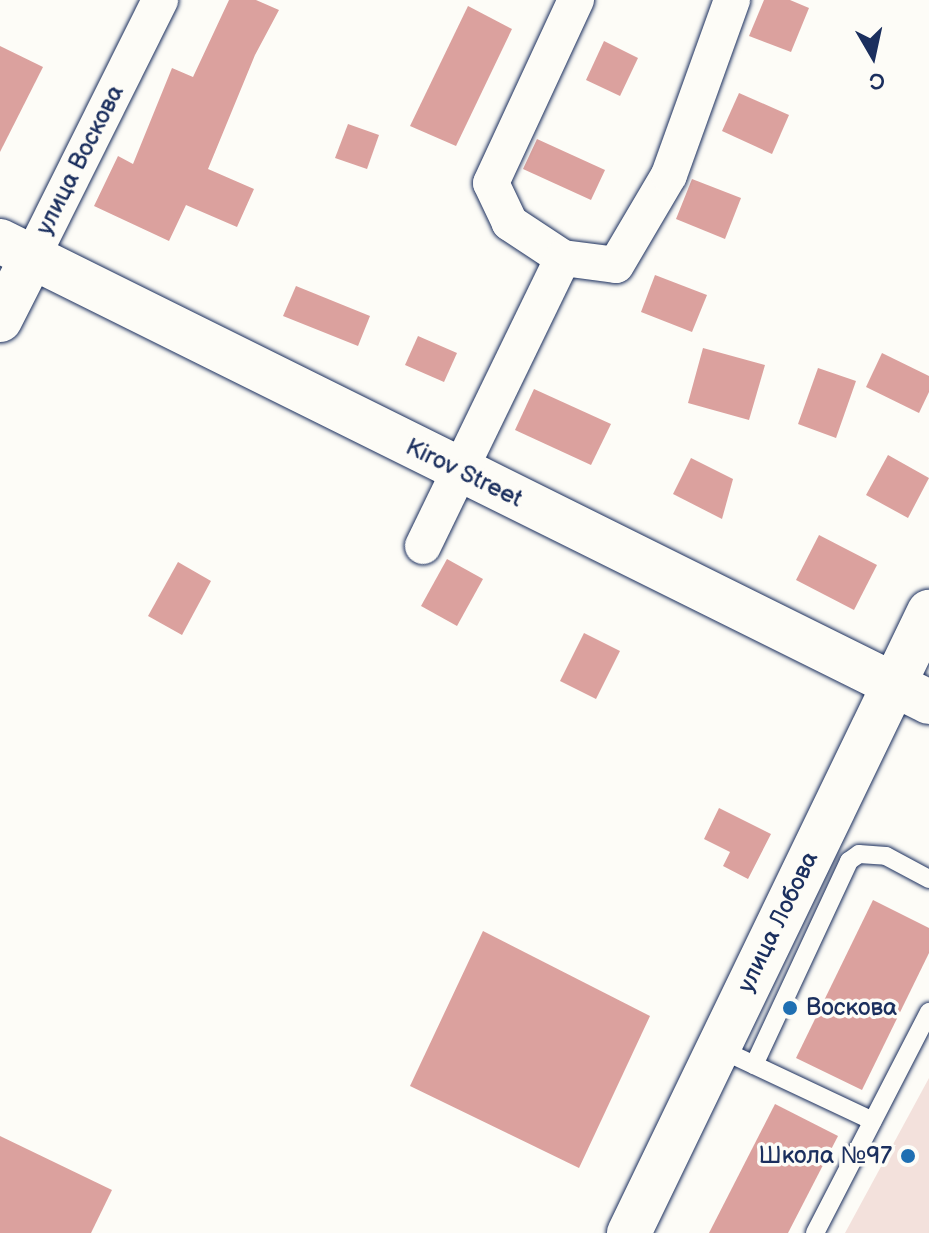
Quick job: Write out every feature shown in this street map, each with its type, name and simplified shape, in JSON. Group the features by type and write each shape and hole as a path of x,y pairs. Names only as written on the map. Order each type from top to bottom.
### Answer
{"main road":[{"name":"улица Воскова","path":"0,320 16,249"},
{"name":"Kirov Street","path":"16,249 461,472 911,692"},
{"name":"улица Лобова","path":"629,1233 736,1057 911,692 929,612"}],"street":[{"name":"улица Воскова","path":"16,249 160,0"},
{"path":"576,0 491,183 510,223 563,258 616,265 669,175 732,0"},
{"path":"423,546 563,258"}],"lane":[{"path":"873,1121 736,1057 849,861 859,854 886,856 929,879"},
{"path":"815,1233 929,1012"}],"shaded area":[{"name":"Школа №97","path":"929,1078 929,1233 845,1233"}],"building":[{"path":"229,0 256,0 279,10 255,55 208,169 254,189 237,227 186,205 169,241 94,206 118,156 133,164 172,68 193,77"},
{"path":"764,0 790,0 809,8 791,52 749,36"},
{"path":"468,6 512,29 456,146 410,126"},
{"path":"604,41 638,58 620,96 586,80"},
{"path":"0,46 43,67 0,152"},
{"path":"739,93 789,115 772,154 722,131"},
{"path":"348,124 379,135 367,169 335,158"},
{"path":"537,139 605,170 591,200 523,169"},
{"path":"692,179 741,198 725,239 676,219"},
{"path":"655,275 707,295 692,332 641,312"},
{"path":"296,286 370,316 358,346 283,316"},
{"path":"418,336 457,353 444,382 405,365"},
{"path":"703,348 765,365 749,420 688,403"},
{"path":"882,353 929,376 929,392 919,413 866,387"},
{"path":"818,368 856,381 836,438 798,424"},
{"path":"534,389 611,424 591,465 515,430"},
{"path":"888,455 929,478 908,518 866,495"},
{"path":"691,458 733,479 722,519 673,494"},
{"path":"819,535 877,565 854,610 796,580"},
{"path":"447,559 483,579 457,626 421,606"},
{"path":"178,562 211,581 182,635 148,616"},
{"path":"584,633 620,651 596,699 560,681"},
{"path":"719,808 771,834 748,879 723,866 730,852 704,839"},
{"path":"873,900 929,928 929,953 862,1090 796,1058"},
{"path":"483,931 650,1016 579,1168 410,1086"},
{"path":"775,1104 838,1136 788,1233 709,1233"},
{"path":"0,1136 112,1190 91,1233 0,1233"}],"place":[{"name":"Воскова","path":"790,1008"},
{"name":"Школа №97","path":"908,1156"}]}
